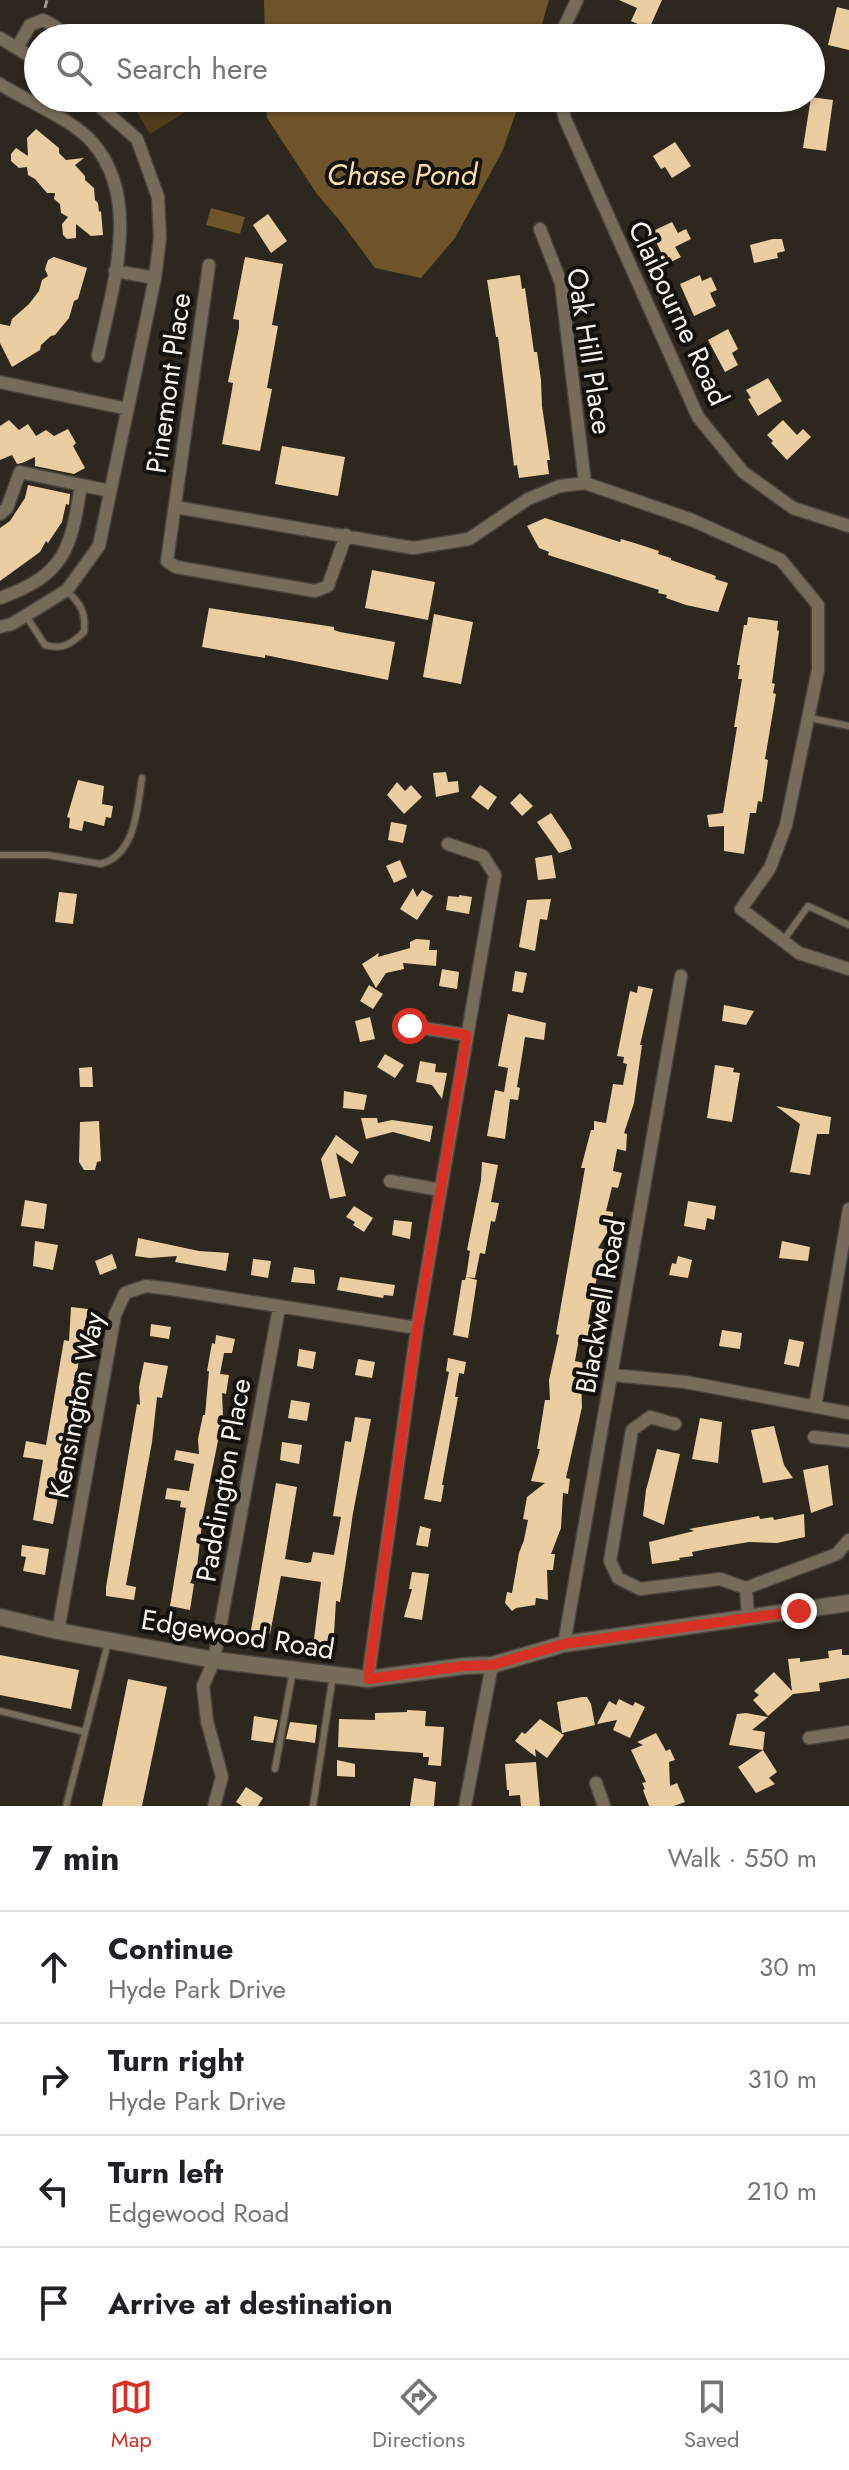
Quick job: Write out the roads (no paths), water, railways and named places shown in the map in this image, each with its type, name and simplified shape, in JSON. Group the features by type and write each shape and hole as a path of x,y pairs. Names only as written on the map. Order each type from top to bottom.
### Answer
{"street":[{"path":"566,24 577,0"},
{"path":"33,24 43,20 53,24"},
{"path":"17,48 24,36"},
{"path":"0,38 24,52"},
{"path":"0,84 24,97"},
{"path":"51,112 93,143 114,178 122,229 98,356"},
{"path":"0,627 12,624 67,590 99,546 155,278 160,238 158,197 137,139 106,112"},
{"name":"Claibourne Road","path":"563,112 698,417 743,472 793,508 849,526"},
{"name":"Oak Hill Place","path":"540,229 561,283 585,483"},
{"name":"Pinemont Place","path":"209,265 167,561 176,567 315,591 328,586 346,535"},
{"path":"115,271 155,278"},
{"path":"0,382 128,409"},
{"path":"0,514 7,508 20,472 110,491"},
{"path":"175,507 413,548 469,539 528,499 560,486 585,483 692,520 781,560 818,605 818,670 786,825 770,868 741,909 799,953 849,969"},
{"path":"0,598 28,588 65,556 81,485"},
{"path":"368,1679 417,1328 495,875 483,856 448,844"},
{"name":"Blackwell Road","path":"564,1644 681,976"},
{"path":"410,1026 467,1035"},
{"path":"390,1181 441,1190"},
{"path":"815,1407 849,1209"},
{"name":"Kensington Way","path":"58,1631 113,1327 125,1293 146,1286 417,1328"},
{"name":"Paddington Place","path":"214,1806 222,1777 207,1721 203,1686 214,1660 279,1308"},
{"path":"613,1375 685,1382 849,1413"},
{"path":"675,1424 650,1417 632,1430 610,1561 618,1578 640,1589 720,1579 746,1588 837,1554 849,1540"},
{"path":"814,1437 849,1441"},
{"path":"746,1588 748,1617"},
{"name":"Edgewood Road","path":"0,1617 214,1660 368,1679 492,1665 564,1644 849,1603"},
{"path":"465,1806 492,1665"},
{"path":"809,1738 849,1732"},
{"path":"596,1783 604,1806"}],"lane":[{"path":"26,616 45,645 59,649 73,642 84,632 86,618 80,603 67,590"},
{"path":"810,718 849,726"},
{"path":"0,855 48,855 101,864 109,862 120,856 134,828 142,778"},
{"path":"783,941 808,906 849,925"},
{"path":"66,1806 108,1640"},
{"path":"275,1769 293,1670"},
{"path":"313,1806 333,1675"},
{"path":"0,1711 85,1732"}],"water":[{"path":"264,0 549,0 542,24 265,24"},
{"name":"Chase Pond","path":"267,112 516,112 502,152 455,238 421,278 375,268 317,194 267,118"},
{"path":"211,208 245,217 240,234 206,225"}]}
